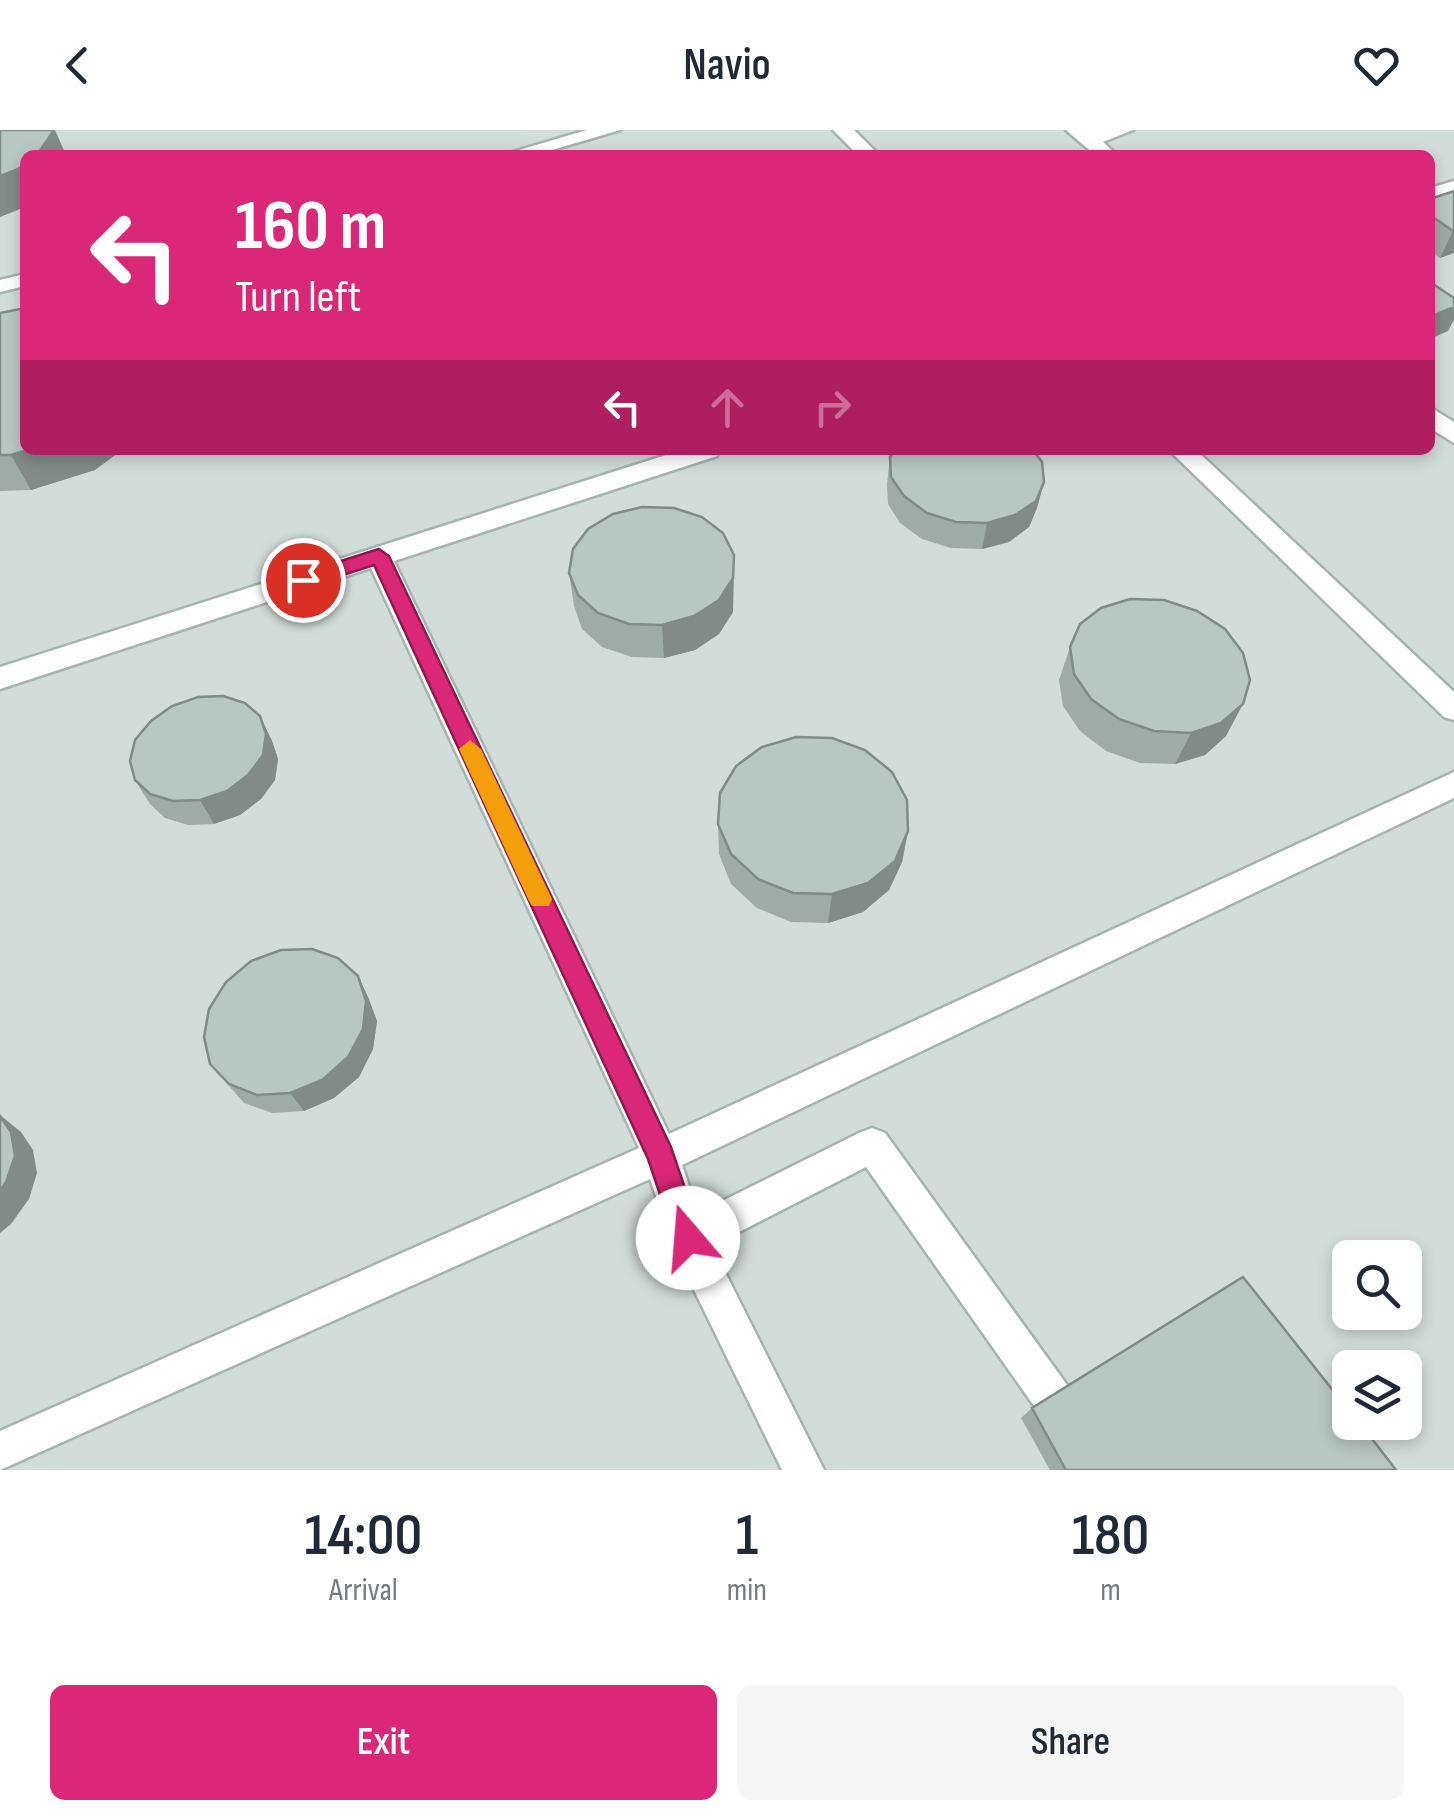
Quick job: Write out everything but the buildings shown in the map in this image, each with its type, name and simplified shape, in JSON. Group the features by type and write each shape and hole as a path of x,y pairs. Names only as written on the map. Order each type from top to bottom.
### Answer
{"lane":[{"path":"532,150 610,130"},
{"path":"843,130 864,150"},
{"path":"1082,135 1124,130"},
{"path":"0,678 692,455"},
{"path":"1186,455 1454,709"},
{"path":"379,556 661,1156 688,1238 804,1470"},
{"path":"0,1452 661,1156 1454,784"},
{"path":"688,1238 872,1145 1052,1399"}],"shaded area":[{"path":"0,130 1454,130 1454,1470 0,1470"}],"slow traffic":[{"path":"470,749 540,899"}],"route":[{"path":"303,580 379,556 661,1156 688,1238"}]}
